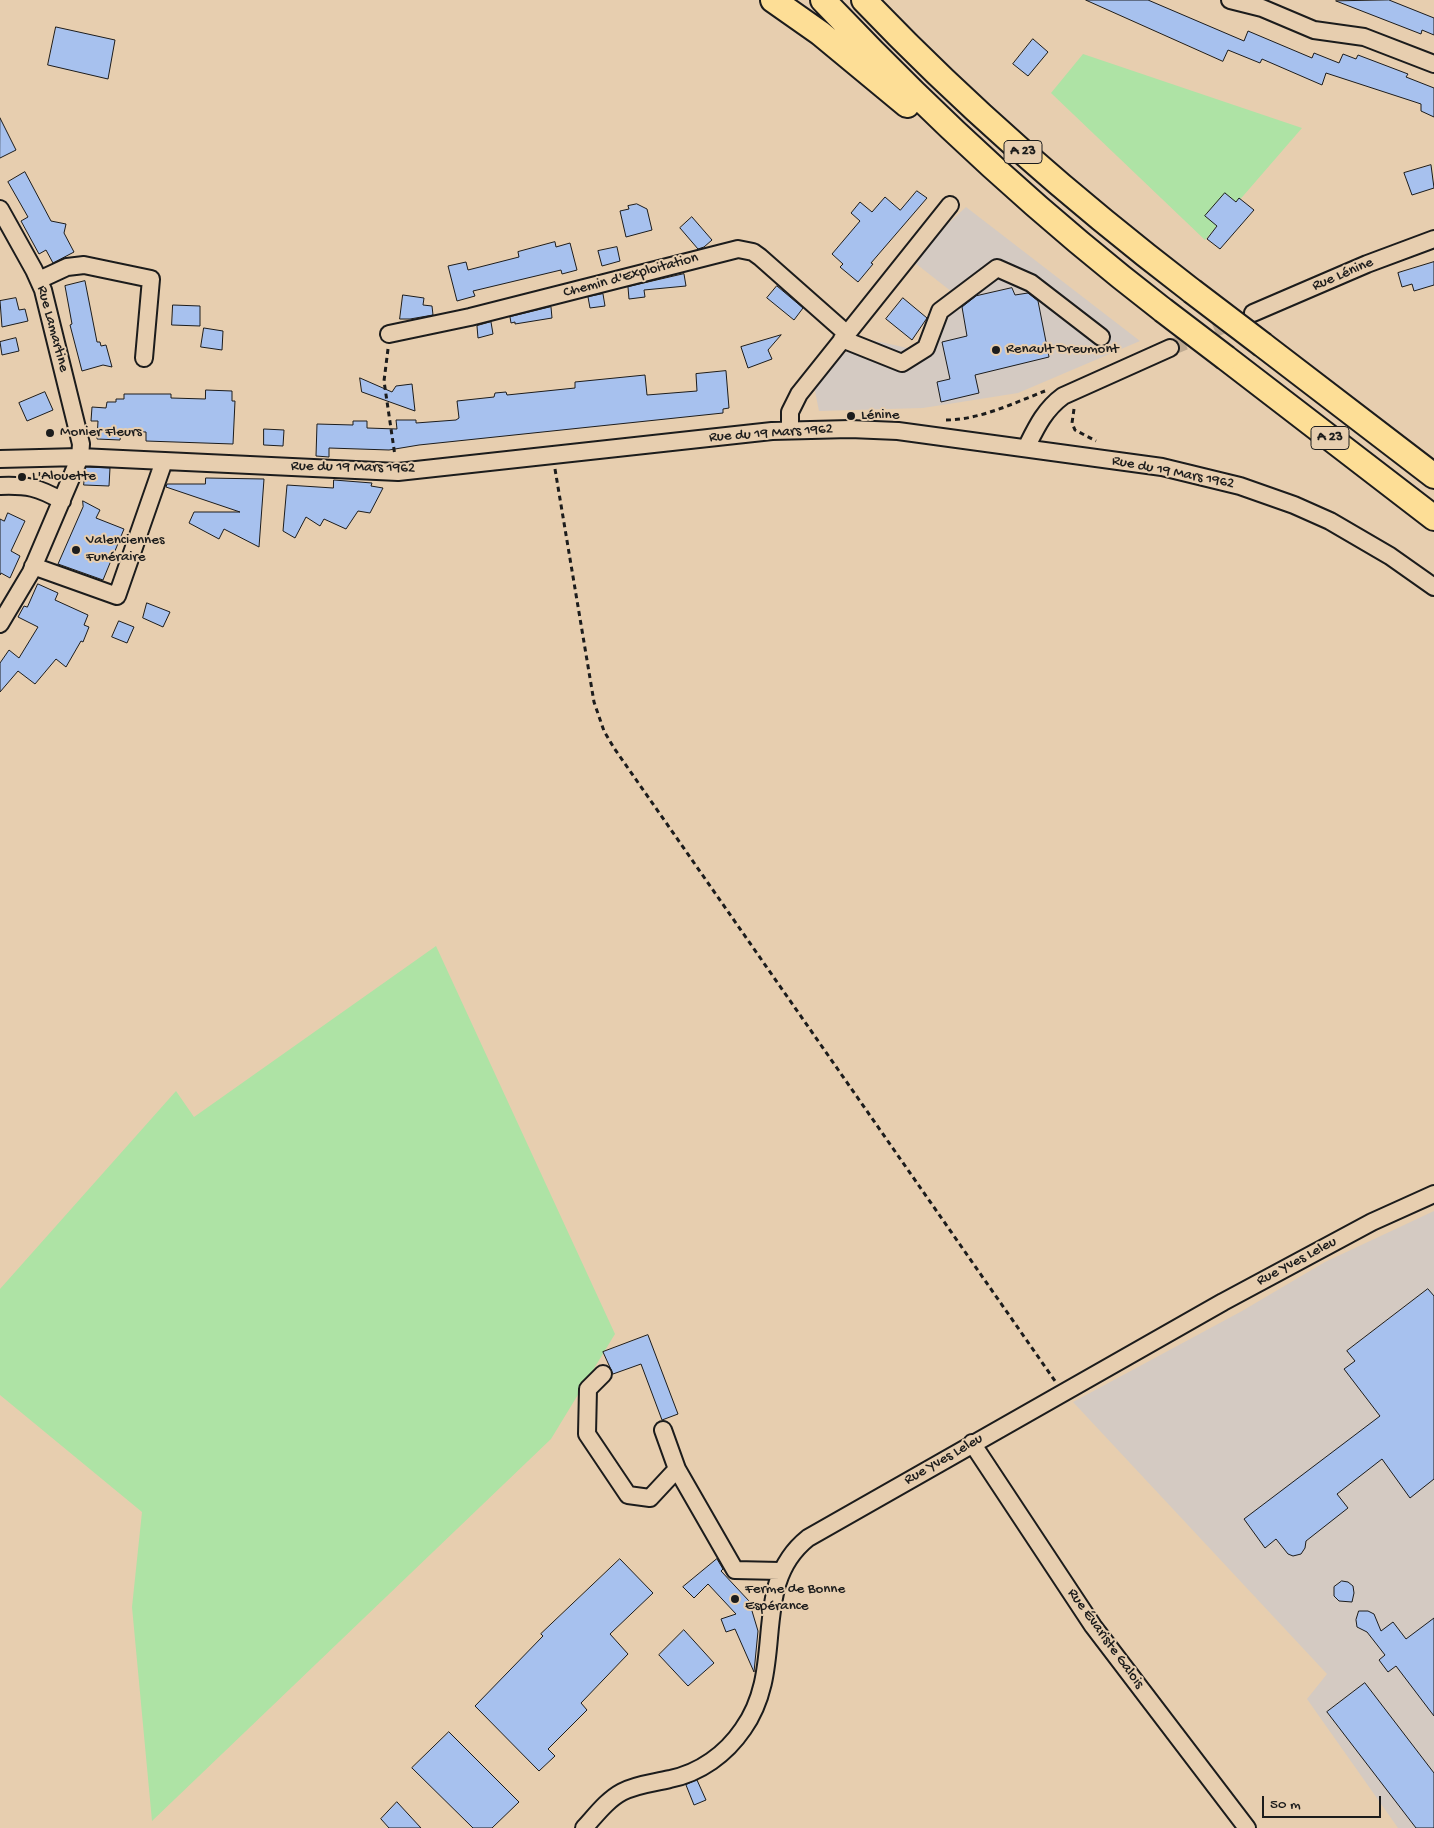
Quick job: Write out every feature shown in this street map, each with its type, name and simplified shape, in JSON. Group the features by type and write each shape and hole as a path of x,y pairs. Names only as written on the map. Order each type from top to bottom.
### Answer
{"highway":[{"path":"773,0 820,33 919,114 978,154"},
{"name":"A 23","path":"823,0 900,79 1062,231 1434,518"},
{"name":"A 23","path":"864,0 1001,133 1093,212 1192,291 1434,476"}],"street":[{"path":"1230,0 1262,8 1314,30 1364,37 1434,64"},
{"path":"790,430 793,403 844,336 950,205"},
{"name":"Rue Lamartine","path":"0,209 39,280 80,438 80,457"},
{"name":"Rue Lénine","path":"1252,313 1367,264 1434,239"},
{"name":"Chemin d'Exploitation","path":"389,334 462,319 738,249 753,252 760,257 844,336 902,363 926,348 940,311 997,268 1031,283 1101,337"},
{"path":"39,280 67,267 84,265 151,279 144,358"},
{"path":"1026,448 1047,410 1063,396 1170,348"},
{"name":"Rue du 19 Mars 1962","path":"0,459 80,457 398,472 790,430 885,430 1162,467 1257,491 1306,510 1347,531 1390,556 1434,587"},
{"path":"0,624 20,594 80,457"},
{"path":"28,458 52,466 69,481"},
{"path":"33,566 117,596 164,461"},
{"path":"0,486 23,485 37,488 62,501"},
{"name":"Rue Yves Leleu","path":"584,1828 605,1804 616,1795 630,1788 681,1777 698,1770 725,1749 742,1731 763,1688 773,1597 780,1571 788,1556 808,1538 972,1443 1348,1235 1434,1194"},
{"path":"603,1374 588,1389 587,1434 628,1496 650,1498 677,1469"},
{"path":"663,1430 677,1469 735,1570 780,1571"},
{"name":"Rue Évariste Galois","path":"972,1443 1088,1618 1247,1828"}],"path":[{"path":"389,334 384,382 398,472"},
{"path":"552,455 594,702 604,731 1063,1392"}],"shaded area":[{"path":"966,207 1140,341 1018,393 923,408 819,411 813,381 862,338 912,349 952,292 910,259"},
{"path":"1434,1211 1434,1828 1398,1828 1307,1699 1327,1674 1073,1402 1242,1311 1325,1262"}],"green space":[{"path":"1083,54 1302,128 1205,240 1051,93"},
{"path":"436,946 615,1334 551,1439 152,1821 132,1607 142,1512 0,1395 0,1289 176,1091 194,1117"}],"building":[{"path":"1086,0 1148,0 1244,41 1248,31 1312,58 1314,53 1339,63 1343,54 1356,59 1358,55 1408,74 1406,77 1434,88 1434,117 1421,111 1421,104 1326,73 1322,85 1262,59 1260,63 1228,50 1223,61"},
{"path":"1389,0 1434,18 1434,35 1422,30 1421,34 1336,1"},
{"path":"56,27 115,40 108,79 48,65"},
{"path":"1033,39 1048,52 1028,76 1013,64"},
{"path":"0,118 16,150 0,158"},
{"path":"1431,165 1434,188 1412,195 1404,173"},
{"path":"25,172 51,221 66,224 64,233 74,252 53,263 46,250 39,254 21,221 28,217 8,182"},
{"path":"917,191 927,198 871,263 873,264 858,282 840,267 843,264 832,254 860,221 851,213 860,202 872,212 885,197 900,210"},
{"path":"1225,193 1236,202 1239,198 1254,210 1220,249 1207,239 1217,226 1205,216"},
{"path":"637,204 647,209 652,230 626,237 620,211 629,209 628,206"},
{"path":"692,217 712,240 704,247 698,249 680,228"},
{"path":"555,242 556,247 570,243 577,270 562,274 561,270 473,291 475,296 457,301 448,266 466,262 468,270 519,257 518,252"},
{"path":"617,247 620,261 602,266 598,251"},
{"path":"1434,262 1434,285 1414,291 1412,284 1402,287 1398,273"},
{"path":"684,274 686,286 644,290 645,297 629,299 628,287"},
{"path":"85,281 97,342 100,342 101,346 106,345 112,367 103,365 82,371 70,325 72,324 65,286"},
{"path":"777,286 803,308 794,320 767,298"},
{"name":"Renault Dreumont","path":"1012,288 1015,295 1028,293 1038,301 1049,357 975,375 979,393 941,402 937,382 950,379 942,342 967,336 962,307 976,296"},
{"path":"603,294 605,306 590,308 588,297"},
{"path":"403,295 424,298 423,305 432,306 433,315 400,319"},
{"path":"16,298 19,310 25,309 28,321 2,327 0,301"},
{"path":"903,298 927,318 912,340 886,319"},
{"path":"173,305 200,306 200,326 172,325"},
{"path":"551,307 552,318 511,323 510,317"},
{"path":"491,322 493,334 478,338 477,326"},
{"path":"204,328 223,331 222,350 201,347"},
{"path":"781,335 768,350 772,359 748,368 741,347"},
{"path":"16,338 19,351 2,355 0,342"},
{"path":"726,371 729,408 723,409 723,413 419,445 389,450 329,448 329,457 316,456 317,424 353,425 353,421 367,421 367,428 397,429 396,420 416,420 416,423 456,420 459,418 457,401 494,397 495,393 506,392 507,395 575,388 575,382 645,375 647,395 697,391 696,374"},
{"path":"360,378 392,392 396,386 412,384 415,411 362,392"},
{"path":"206,390 232,391 232,401 235,401 233,444 146,441 146,432 121,431 120,440 97,439 98,421 91,421 92,407 106,408 107,402 116,402 116,399 124,399 124,394 171,394 171,398 205,399"},
{"path":"45,392 53,410 27,421 19,403"},
{"path":"264,429 284,430 283,446 264,445"},
{"path":"86,467 110,468 109,486 84,485"},
{"path":"206,478 264,479 259,547 224,529 219,539 189,523 194,512 240,512 166,487 167,484 205,484"},
{"path":"334,480 372,483 371,486 383,488 370,513 358,511 346,529 324,519 320,526 306,517 295,538 283,531 287,485 333,488"},
{"path":"83,501 100,510 96,518 124,529 103,580 58,564 83,507"},
{"path":"8,513 25,521 11,551 20,556 10,578 1,573 0,575 0,519 4,521"},
{"path":"38,584 58,593 55,600 88,615 84,625 89,627 83,642 81,641 66,667 56,659 35,684 18,671 0,692 0,663 9,650 19,658 38,627 18,617 24,606 27,607"},
{"path":"147,603 170,612 163,627 143,618"},
{"path":"119,621 134,627 127,643 112,637"},
{"path":"1428,1289 1434,1296 1434,1479 1410,1498 1382,1459 1337,1494 1348,1508 1306,1541 1305,1548 1301,1554 1293,1556 1288,1554 1276,1539 1265,1548 1244,1519 1380,1416 1344,1369 1355,1361 1347,1351"},
{"path":"648,1335 678,1414 662,1420 641,1364 613,1374 603,1352"},
{"path":"620,1559 653,1593 610,1634 628,1654 581,1703 587,1710 548,1749 555,1756 539,1771 475,1706 543,1636 541,1634"},
{"name":"Ferme de Bonne Espérance","path":"717,1559 723,1569 721,1571 749,1601 758,1631 754,1672 735,1629 726,1632 721,1619 736,1614 708,1584 694,1598 683,1587"},
{"path":"1342,1581 1348,1582 1353,1586 1352,1602 1339,1601 1334,1596 1334,1587"},
{"path":"1359,1611 1368,1611 1374,1614 1381,1631 1393,1622 1406,1639 1434,1618 1434,1716 1396,1666 1388,1672 1379,1660 1385,1655 1367,1632 1357,1627 1356,1620"},
{"path":"684,1630 714,1663 688,1686 659,1655"},
{"path":"1365,1683 1434,1773 1434,1828 1416,1828 1327,1712"},
{"path":"449,1732 519,1802 492,1828 473,1828 412,1768"},
{"path":"697,1780 706,1800 694,1805 686,1785"},
{"path":"397,1802 421,1828 389,1828 381,1819"}],"tunnel":[{"path":"1170,348 1239,319"}],"place":[{"name":"Renault Dreumont","path":"996,350"},
{"name":"Lénine","path":"851,416"},
{"name":"Monier Fleurs","path":"50,433"},
{"name":"L'Alouette","path":"22,477"},
{"name":"Valenciennes Funéraire","path":"76,550"},
{"name":"Ferme de Bonne Espérance","path":"735,1599"}]}
